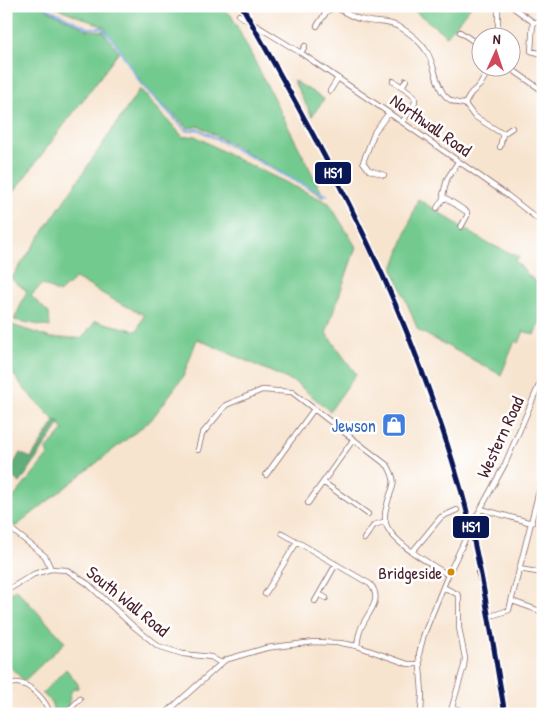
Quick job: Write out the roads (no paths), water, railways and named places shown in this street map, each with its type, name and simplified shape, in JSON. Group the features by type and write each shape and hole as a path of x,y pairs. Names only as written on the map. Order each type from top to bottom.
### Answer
{"street":[{"path":"317,26 327,11 336,6 350,16 361,20 387,23 402,28 425,48 431,57 439,86 444,94 452,101 465,104 474,116 503,134"},
{"path":"498,6 498,28"},
{"path":"511,6 533,22 543,22"},
{"path":"519,12 522,6"},
{"name":"Northwall Road","path":"239,15 338,78 507,195 543,223"},
{"path":"387,23 388,16"},
{"path":"321,20 326,24"},
{"path":"533,22 531,51 539,53"},
{"path":"460,32 472,41"},
{"path":"300,53 305,46"},
{"path":"522,76 543,91"},
{"path":"330,91 338,78"},
{"path":"465,104 471,93 480,85 484,78"},
{"path":"402,87 406,80"},
{"path":"392,81 414,96 416,101 402,122"},
{"path":"384,174 369,170 363,162 375,131 389,113"},
{"path":"500,146 503,134 512,128"},
{"path":"438,208 444,198 443,195 448,179 458,162"},
{"path":"444,198 467,212 461,227"},
{"name":"Western Road","path":"421,714 422,693 418,654 421,645 443,586 480,509 505,464 543,376"},
{"path":"198,450 202,434 226,405 262,390 292,392 388,466 395,478 387,504 387,526 395,538 448,575"},
{"path":"266,475 314,409"},
{"path":"308,503 353,440"},
{"path":"494,614 509,610 542,477"},
{"path":"323,482 368,514"},
{"path":"480,509 532,523"},
{"path":"413,551 441,517 457,510"},
{"path":"364,539 374,525 386,521"},
{"path":"6,525 45,556 51,569 34,574 6,591"},
{"path":"282,533 370,584 376,594 376,599 360,630 357,646"},
{"path":"266,594 298,542"},
{"path":"315,601 336,564"},
{"name":"South Wall Road","path":"51,569 67,570 88,584 133,626 158,646 183,654 211,657 220,663"},
{"path":"519,569 543,573"},
{"path":"443,586 452,590 459,597 459,628 465,658 450,714"},
{"path":"319,594 326,598"},
{"path":"512,600 543,612"},
{"path":"165,714 220,663 235,656 266,648 330,642 357,646 408,664 419,664"},
{"path":"6,686 13,683 28,686 49,708 50,714"},
{"path":"65,714 80,699"},
{"path":"452,708 460,710"}],"waterway":[{"path":"43,6 88,28 102,28 120,50 141,84 187,131 198,129 301,184 327,195"}],"railway":[{"path":"477,572 487,604"}],"place":[{"name":"Jewson","path":"394,425"},
{"name":"Bridgeside","path":"451,572"}]}
